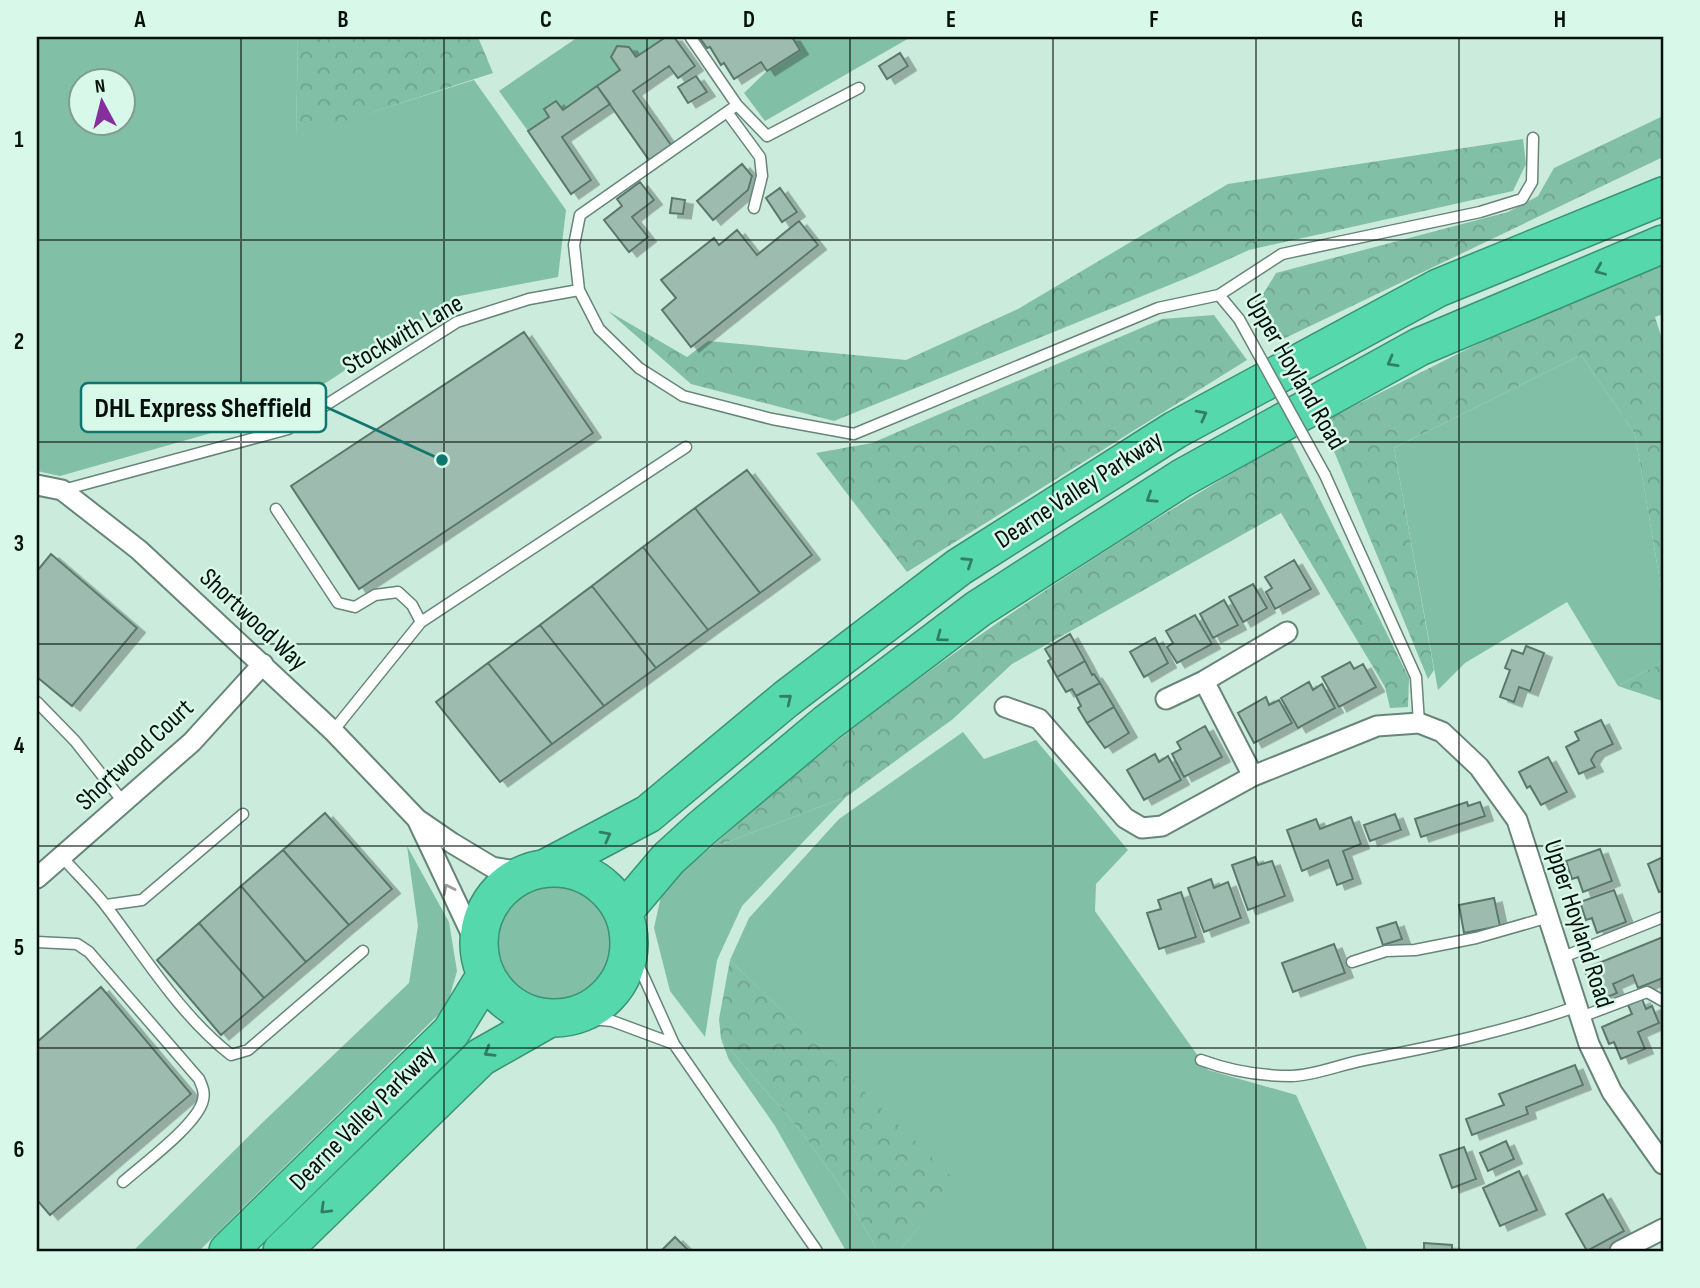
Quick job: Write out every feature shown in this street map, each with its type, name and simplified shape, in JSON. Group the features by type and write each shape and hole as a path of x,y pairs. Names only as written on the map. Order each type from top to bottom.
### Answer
{"highway":[{"name":"Dearne Valley Parkway","path":"536,871 648,814 786,699 959,567 1175,430 1438,288 1663,196"},
{"name":"Dearne Valley Parkway","path":"624,911 668,859 827,723 978,609 1182,478 1419,347 1663,244"},
{"path":"568,869 588,876 606,888 624,911 628,927 630,950 624,973 611,993 594,1008 560,1018 529,1014 511,1005 496,992 482,962 481,925 490,904 506,885 536,871 568,869"},
{"name":"Dearne Valley Parkway","path":"228,1251 450,1032 482,962"},
{"name":"Dearne Valley Parkway","path":"282,1251 481,1057 560,1018"}],"street":[{"path":"1611,216 1663,187"},
{"name":"Shortwood Way","path":"37,485 62,490 139,550 334,731 417,818 492,867 536,871"},
{"path":"1166,699 1204,681 1287,632"},
{"name":"Shortwood Court","path":"37,878 192,742 263,664"},
{"path":"1204,681 1253,776"},
{"path":"1005,707 1039,719 1125,818 1142,828 1162,826 1253,776 1377,726 1419,723"},
{"name":"Upper Hoyland Road","path":"1419,723 1442,732 1479,767 1517,820 1589,1044 1612,1091 1663,1164"},
{"name":"Shortwood Way","path":"417,818 482,962"},
{"path":"1620,1251 1663,1229"}],"lane":[{"path":"691,37 737,105 767,136 859,88"},
{"path":"579,290 574,245 580,215 737,105"},
{"path":"727,112 760,157 762,176 754,208"},
{"path":"1219,295 1282,254 1480,212 1522,199 1532,182 1532,138"},
{"name":"Upper Hoyland Road","path":"579,290 599,330 639,368 683,396 772,419 854,434 1158,308 1219,295 1238,319 1325,475 1416,677 1419,723"},
{"name":"Stockwith Lane","path":"62,490 289,429 457,322 529,299 579,290"},
{"path":"334,731 421,622 687,447"},
{"path":"276,509 338,603 355,607 375,595 398,592 412,605 421,622"},
{"path":"37,702 75,741 124,804"},
{"path":"106,905 142,900 243,814"},
{"path":"62,858 106,905 121,928 207,1036 231,1055 248,1050 363,951"},
{"path":"1352,962 1386,951 1415,950 1476,938 1549,916"},
{"path":"1563,957 1663,917"},
{"path":"37,942 77,944 89,952 200,1079 204,1090 204,1101 191,1123 122,1182"},
{"path":"630,950 674,1044 817,1251"},
{"path":"1201,1060 1222,1068 1293,1076 1432,1048 1647,992 1663,1002"},
{"path":"560,1018 612,1021 674,1044"}],"green space":[{"path":"37,37 298,37 296,136 474,80 566,210 558,277 459,296 278,414 60,476 37,471"},
{"path":"298,37 478,37 493,73 296,137"},
{"path":"578,37 666,37 636,57 629,47 617,46 611,57 620,70 563,110 556,101 544,109 549,117 528,131 499,91"},
{"path":"792,37 911,37 765,121 744,93 767,71 800,50"},
{"path":"1663,116 1663,157 1281,340 1259,301 1276,273 1508,212 1538,196 1554,168"},
{"path":"1523,139 1526,164 1513,191 1249,250 1194,275 834,421 691,384 608,311 687,357 708,341 906,360 1018,309 1228,184"},
{"path":"1663,262 1663,314 1655,317 1663,342 1663,599 1635,434 1581,355 1394,448 1434,670 1428,679 1322,422 1575,295"},
{"path":"1214,315 1247,360 907,572 816,453 872,443 1162,319"},
{"path":"1581,355 1635,434 1663,599 1663,662 1618,686 1567,602 1465,663 1438,690 1394,448"},
{"path":"1290,439 1409,678 1408,707 1390,708 1385,687 1281,513 1012,664 953,719 846,797 709,849 845,735 989,629 1137,531"},
{"path":"1663,662 1663,701 1618,686"},
{"path":"963,732 984,759 1036,740 1128,850 1096,884 1095,911 1208,1070 1296,1095 1368,1251 899,1251 956,1182 730,960 749,918 839,819"},
{"path":"846,797 742,906 717,960 705,1037 670,991 654,928 663,887 709,849"},
{"path":"407,846 449,922 457,971 447,1006 199,1251 133,1251 409,983 418,926"},
{"path":"553,886 575,890 585,895 601,911 606,921 610,943 606,965 601,975 585,991 575,996 553,1000 531,996 521,991 505,975 500,965 496,943 500,921 505,911 521,895 531,890"},
{"path":"730,960 957,1182 899,1251 878,1251 843,1190 803,1134 721,1039 719,1019"},
{"path":"721,1039 803,1134 843,1190 878,1251 846,1251 775,1126 729,1060"}],"building":[{"path":"666,37 674,37 695,66 678,78 669,66 633,91 671,145 649,160 597,86 620,70 611,57 617,46 629,47 636,57"},
{"path":"699,37 792,37 800,50 767,71 761,62 734,79 724,63 721,65 710,47 707,48"},
{"path":"900,53 908,66 887,79 879,66"},
{"path":"696,76 707,92 688,103 678,87"},
{"path":"597,86 610,104 562,137 591,180 571,194 528,131 549,117 544,109 556,101 563,110"},
{"path":"742,164 752,176 748,190 713,220 697,201"},
{"path":"640,182 654,200 632,217 648,237 629,252 604,220 622,206 617,199"},
{"path":"780,188 797,212 782,222 766,198"},
{"path":"672,198 685,200 683,214 670,213"},
{"path":"799,221 818,245 691,347 662,310 676,298 661,280 714,238 719,245 737,230 757,255"},
{"path":"524,332 593,433 359,589 291,486"},
{"path":"747,470 812,555 760,593 695,508"},
{"path":"695,508 760,593 708,630 643,547"},
{"path":"643,547 708,630 656,668 592,586"},
{"path":"51,554 137,628 72,706 37,677 37,571"},
{"path":"1294,560 1311,589 1275,609 1266,592 1272,588 1265,577"},
{"path":"1253,584 1267,608 1243,622 1229,597"},
{"path":"592,586 656,668 604,706 540,625"},
{"path":"1224,600 1238,625 1213,638 1200,614"},
{"path":"1195,615 1212,644 1177,663 1167,647 1173,643 1166,631"},
{"path":"540,625 604,706 552,744 488,663"},
{"path":"1070,634 1085,661 1057,677 1045,649"},
{"path":"1155,638 1168,663 1144,677 1130,652"},
{"path":"1526,646 1544,653 1530,691 1519,687 1514,702 1500,697 1510,670 1505,668 1512,650 1523,654"},
{"path":"1085,661 1092,675 1094,674 1100,683 1076,696 1072,689 1066,692 1057,677"},
{"path":"1350,662 1354,669 1363,664 1376,687 1339,707 1322,677"},
{"path":"488,663 552,744 500,782 436,702"},
{"path":"1309,682 1313,690 1322,684 1335,708 1298,728 1281,698"},
{"path":"1100,683 1114,707 1087,723 1078,708 1081,706 1076,696"},
{"path":"1266,697 1269,705 1279,700 1292,723 1254,743 1238,713"},
{"path":"1114,707 1129,733 1105,748 1087,723"},
{"path":"1601,720 1613,744 1596,752 1591,760 1595,767 1579,774 1566,747 1579,740 1575,732"},
{"path":"1205,726 1222,757 1184,777 1172,754 1181,749 1177,742"},
{"path":"1155,754 1159,762 1168,756 1181,780 1144,800 1127,770"},
{"path":"1548,757 1567,792 1541,805 1530,786 1527,788 1519,772"},
{"path":"1467,802 1468,806 1480,802 1485,816 1421,837 1415,819"},
{"path":"325,813 392,889 349,925 283,850"},
{"path":"1395,814 1401,830 1370,841 1364,825"},
{"path":"1351,817 1361,844 1343,851 1353,879 1337,885 1328,860 1302,871 1287,830 1316,819 1320,829"},
{"path":"1600,849 1612,881 1583,892 1578,877 1572,879 1566,861"},
{"path":"283,850 349,925 306,962 241,886"},
{"path":"1255,857 1258,865 1272,861 1285,896 1248,910 1232,865"},
{"path":"1663,857 1663,891 1659,892 1648,864"},
{"path":"1211,879 1214,888 1228,882 1241,918 1204,932 1188,888"},
{"path":"241,886 306,962 264,998 199,923"},
{"path":"1614,890 1626,922 1597,933 1592,918 1586,920 1580,902"},
{"path":"1181,892 1196,937 1159,949 1147,913 1161,909 1158,900"},
{"path":"1494,898 1500,926 1464,933 1459,905"},
{"path":"1396,922 1402,939 1383,945 1377,928"},
{"path":"199,923 264,998 221,1035 157,960"},
{"path":"1663,937 1663,978 1638,988 1633,975 1613,984 1617,993 1597,1001 1584,969"},
{"path":"1334,944 1345,973 1293,992 1282,963"},
{"path":"101,987 191,1094 50,1215 37,1200 37,1042"},
{"path":"1642,999 1646,1009 1652,1006 1659,1023 1638,1032 1645,1049 1621,1059 1614,1042 1609,1044 1602,1027 1632,1014 1628,1005"},
{"path":"1575,1065 1583,1085 1526,1107 1528,1114 1472,1135 1466,1119 1504,1105 1499,1094"},
{"path":"1506,1141 1514,1159 1488,1171 1480,1153"},
{"path":"1464,1147 1476,1179 1452,1188 1440,1155"},
{"path":"1519,1171 1537,1210 1500,1226 1483,1188"},
{"path":"1603,1194 1624,1231 1587,1251 1566,1214"},
{"path":"675,1237 689,1251 661,1251"},
{"path":"1424,1243 1452,1245 1452,1251 1424,1251"}],"place":[{"name":"DHL Express Sheffield","path":"442,460"}]}
